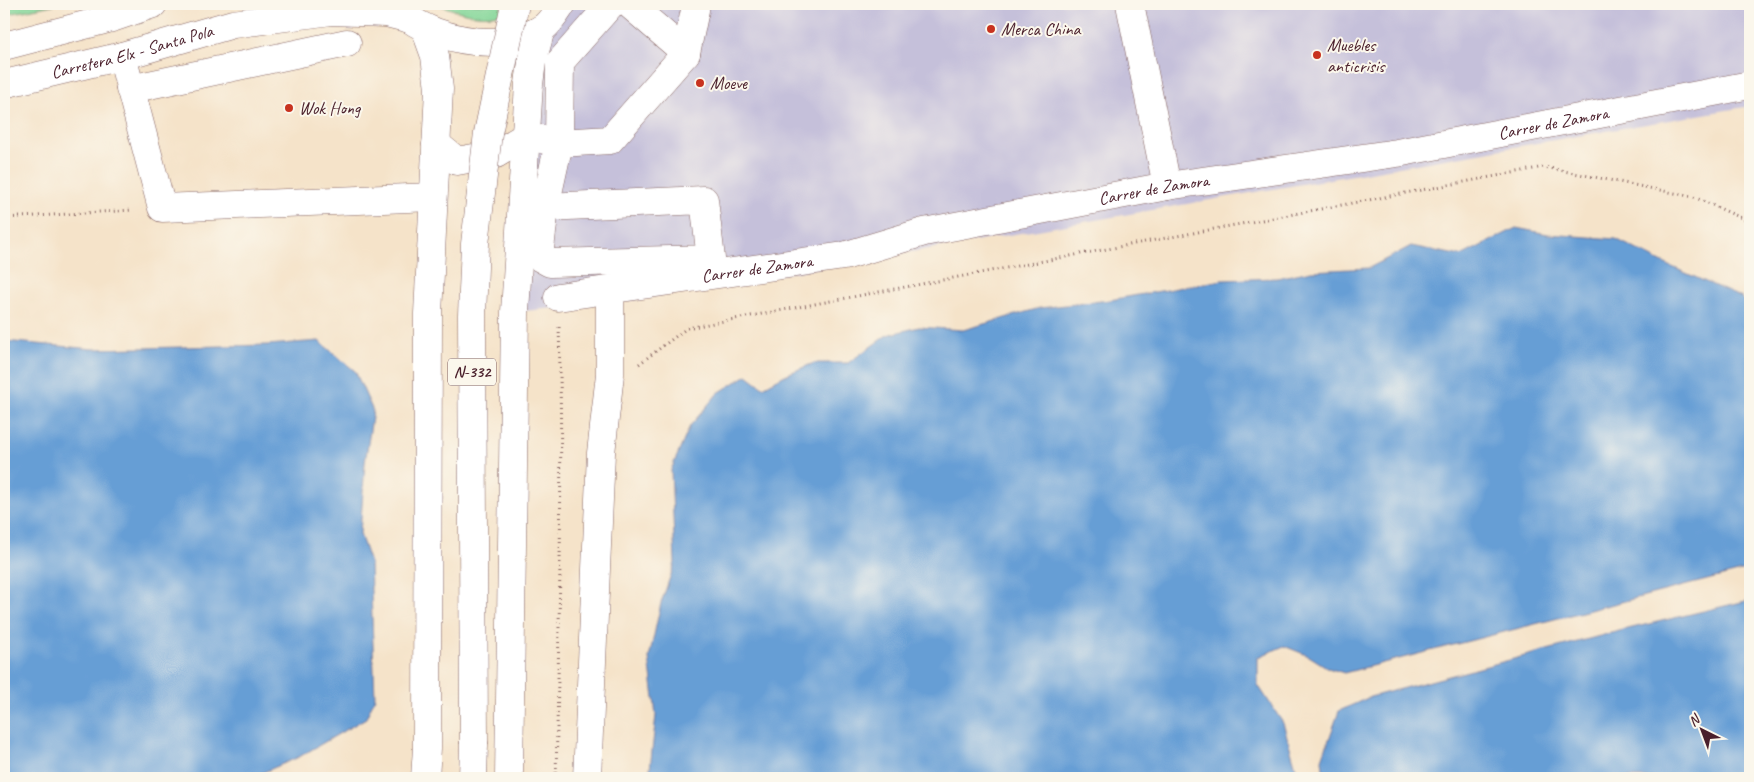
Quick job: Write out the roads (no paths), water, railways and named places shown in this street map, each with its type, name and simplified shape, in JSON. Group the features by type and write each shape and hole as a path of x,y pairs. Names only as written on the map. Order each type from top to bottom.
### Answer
{"main road":[{"name":"Carretera Elx - Santa Pola","path":"4,46 112,18 153,4"},
{"name":"N-332","path":"473,778 472,316 474,244 488,133 515,4"},
{"path":"509,778 515,312 530,77 541,29 562,4"},
{"path":"539,257 544,207 559,143 560,62 611,4"},
{"path":"629,4 686,53"},
{"path":"436,144 457,162 496,154 526,136 559,143 610,140 686,53 695,10 694,4"},
{"path":"1130,4 1167,186"},
{"name":"Carretera Elx - Santa Pola","path":"4,84 122,56 233,24 331,10 386,13 411,17 448,36 479,43 511,40 541,29"},
{"path":"411,17 435,56 439,89 428,314 427,748 425,778"},
{"path":"130,89 347,43"},
{"path":"122,56 162,208 433,197"},
{"name":"Carrer de Zamora","path":"558,297 844,256 924,232 1167,186 1397,153 1750,85"},
{"path":"520,233 539,257 550,263 711,259 704,200 544,207"},
{"path":"587,778 601,453 610,374 610,289"}],"water":[{"path":"1516,228 1548,234 1616,239 1661,262 1742,298 1750,306 1750,569 1344,673 1328,668 1309,656 1284,646 1258,657 1258,685 1283,723 1299,778 649,778 656,715 649,658 661,603 675,563 671,470 690,426 718,393 747,375 763,387 814,363 848,363 887,335 919,327 963,330 1040,308 1110,300 1222,280 1277,278 1311,271 1369,268 1411,246 1461,256"},
{"path":"4,341 93,349 267,345 319,341 355,371 373,411 365,463 360,534 370,563 375,698 366,718 299,757 250,778 4,778"},
{"path":"1750,600 1750,778 1324,778 1322,759 1339,711 1370,697 1615,632"}],"place":[{"name":"Merca China","path":"991,29"},
{"name":"Muebles anticrisis","path":"1317,55"},
{"name":"Moeve","path":"700,83"},
{"name":"Wok Hong","path":"289,108"}]}
